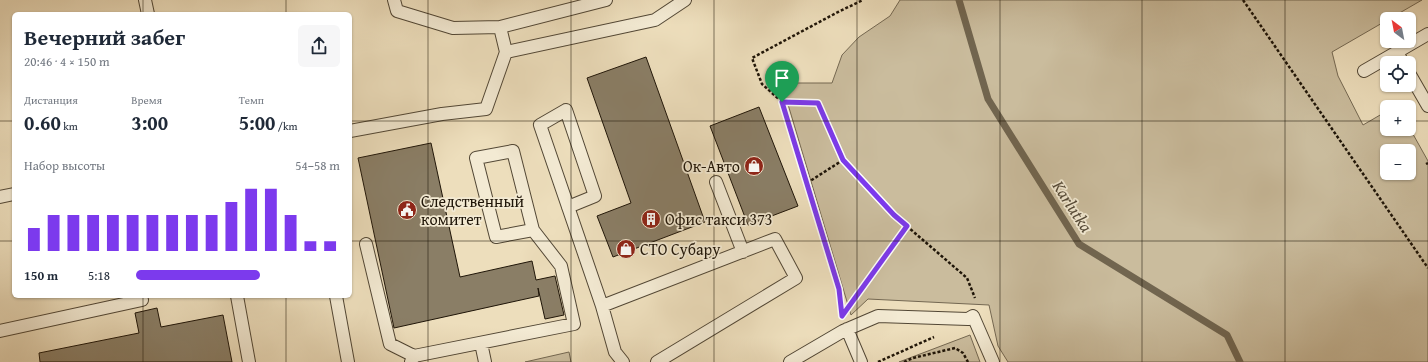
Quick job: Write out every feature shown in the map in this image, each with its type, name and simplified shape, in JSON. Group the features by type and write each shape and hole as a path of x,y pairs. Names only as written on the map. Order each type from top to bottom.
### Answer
{"lane":[{"path":"145,0 148,12"},
{"path":"394,0 397,11 453,28 500,27 606,0"},
{"path":"506,52 655,20 685,0"},
{"path":"352,131 442,114 486,110 506,52 500,27"},
{"path":"1402,56 1428,34"},
{"path":"1364,71 1380,65"},
{"path":"1416,84 1427,102"},
{"path":"568,207 595,196 566,110 540,124 568,207 602,306 615,352 622,362"},
{"path":"366,244 390,344 413,359 574,324 562,266 533,230 513,151 476,158 496,237 533,230"},
{"path":"716,182 742,252"},
{"path":"0,197 12,194"},
{"path":"602,306 775,239 796,278 657,362"},
{"path":"237,298 249,362"},
{"path":"336,298 348,362"},
{"path":"0,331 142,300"},
{"path":"790,362 847,330 878,316 968,319 973,316 989,359"},
{"path":"847,330 861,362"},
{"path":"481,343 485,362"}],"path":[{"path":"863,0 752,58 762,84 782,102 839,289 842,316 907,226"},
{"path":"1243,0 1428,268"},
{"path":"782,102 818,103 843,160 894,215 967,278 976,300 973,316"},
{"path":"807,183 843,160"},
{"path":"877,362 916,345"},
{"path":"904,362 913,358 954,348 963,353 968,362"}],"shaded area":[{"path":"900,0 1422,0 1401,12 1380,12 1380,24 1332,52 1338,76 1363,125 1380,115 1380,136 1414,136 1428,161 1428,362 1008,362 998,346 989,305 868,299 851,315 787,101 771,83 832,83 842,55 859,37 890,16"},
{"path":"970,335 980,362 899,362"},
{"path":"569,352 571,362 525,362"}],"building":[{"path":"646,57 705,222 613,257 597,216 631,203 587,78"},
{"name":"Ок-Авто","path":"759,107 798,206 748,225 710,126"},
{"name":"Следственный комитет","path":"431,143 460,277 532,261 536,280 555,276 564,315 545,319 538,288 539,296 394,328 358,158"},
{"path":"157,308 161,327 223,315 232,362 40,362 39,353 139,333 135,313"}],"waterway":[{"name":"Karlutka","path":"959,0 988,99 1079,244 1227,335 1240,362"}],"place":[{"name":"Ок-Авто","path":"754,166"},
{"name":"Следственный комитет","path":"407,210"},
{"name":"Офис такси 373","path":"651,219"},
{"name":"СТО Субару","path":"626,249"}],"route":[{"path":"782,102 818,103 843,160 894,215 907,226 842,316 839,289 782,102"}]}
